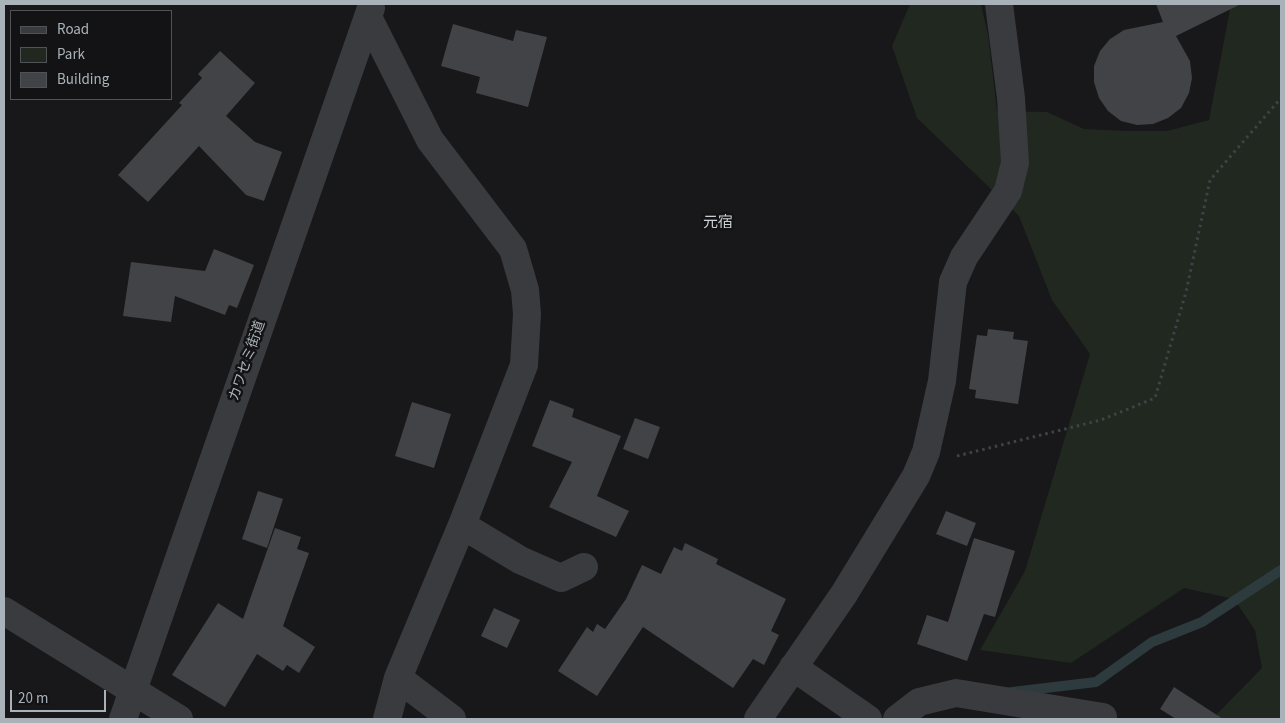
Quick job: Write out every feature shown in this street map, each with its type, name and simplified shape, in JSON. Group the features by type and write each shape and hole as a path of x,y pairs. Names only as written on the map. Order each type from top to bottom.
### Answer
{"street":[{"path":"758,719 844,594 916,476 926,452 942,381 953,282 964,256 1008,191 1015,163 1011,98 999,4"},
{"path":"370,10 430,140 513,249 525,290 527,314 524,365 462,525 398,678 387,719"},
{"name":"カワセミ街道","path":"123,719 370,10"},
{"path":"462,525 520,560 560,578 584,567"},
{"path":"4,611 179,719"},
{"path":"793,667 868,719"},
{"path":"398,678 452,719"},
{"path":"897,719 919,702 956,693 1103,717"}],"path":[{"path":"926,452 953,457 1101,420 1156,398 1186,292 1210,180 1281,98"}],"green space":[{"path":"910,4 981,4 988,35 997,111 1047,112 1084,129 1167,131 1209,120 1231,4 1281,4 1281,719 1212,719 1262,668 1255,630 1234,599 1184,588 1071,663 980,650 1025,571 1090,354 1052,300 1019,216 917,118 892,46"}],"building":[{"path":"1156,4 1241,4 1176,36 1190,61 1192,78 1189,93 1181,108 1168,118 1153,124 1137,125 1121,121 1108,111 1099,98 1094,82 1094,66 1100,51 1110,39 1124,30 1163,22"},
{"path":"453,24 513,41 516,30 547,37 528,107 476,93 480,77 441,66"},
{"path":"220,51 255,83 226,116 255,142 282,152 264,201 246,195 199,146 148,202 118,175 182,105 179,103 202,78 198,74"},
{"path":"214,249 254,265 237,308 229,305 225,315 175,296 171,322 123,316 131,262 205,271"},
{"path":"988,329 1014,332 1013,339 1028,341 1018,404 975,398 976,390 969,389 977,335 987,336"},
{"path":"550,400 574,409 572,417 621,436 597,496 629,511 616,537 549,507 572,462 532,446"},
{"path":"412,402 451,414 434,468 395,456"},
{"path":"635,418 660,427 648,459 623,449"},
{"path":"258,491 283,499 267,548 242,539"},
{"path":"946,511 976,523 967,546 936,534"},
{"path":"275,528 301,537 297,549 309,553 283,626 315,647 299,673 287,665 283,671 257,654 225,707 172,675 218,603 243,619"},
{"path":"974,538 1015,551 995,617 984,614 967,661 917,644 927,615 948,622"},
{"path":"685,543 718,559 716,564 786,599 771,631 779,635 764,665 753,659 733,688 643,627 597,696 558,671 587,627 593,632 597,624 605,629 626,599 642,565 661,574 674,547 682,551"},
{"path":"494,608 520,620 507,648 481,636"},
{"path":"1174,687 1223,719 1176,719 1160,709"}],"waterway":[{"path":"1012,692 1096,682 1152,642 1202,622 1281,570"}],"district":[{"name":"元宿","path":"718,224"}]}
